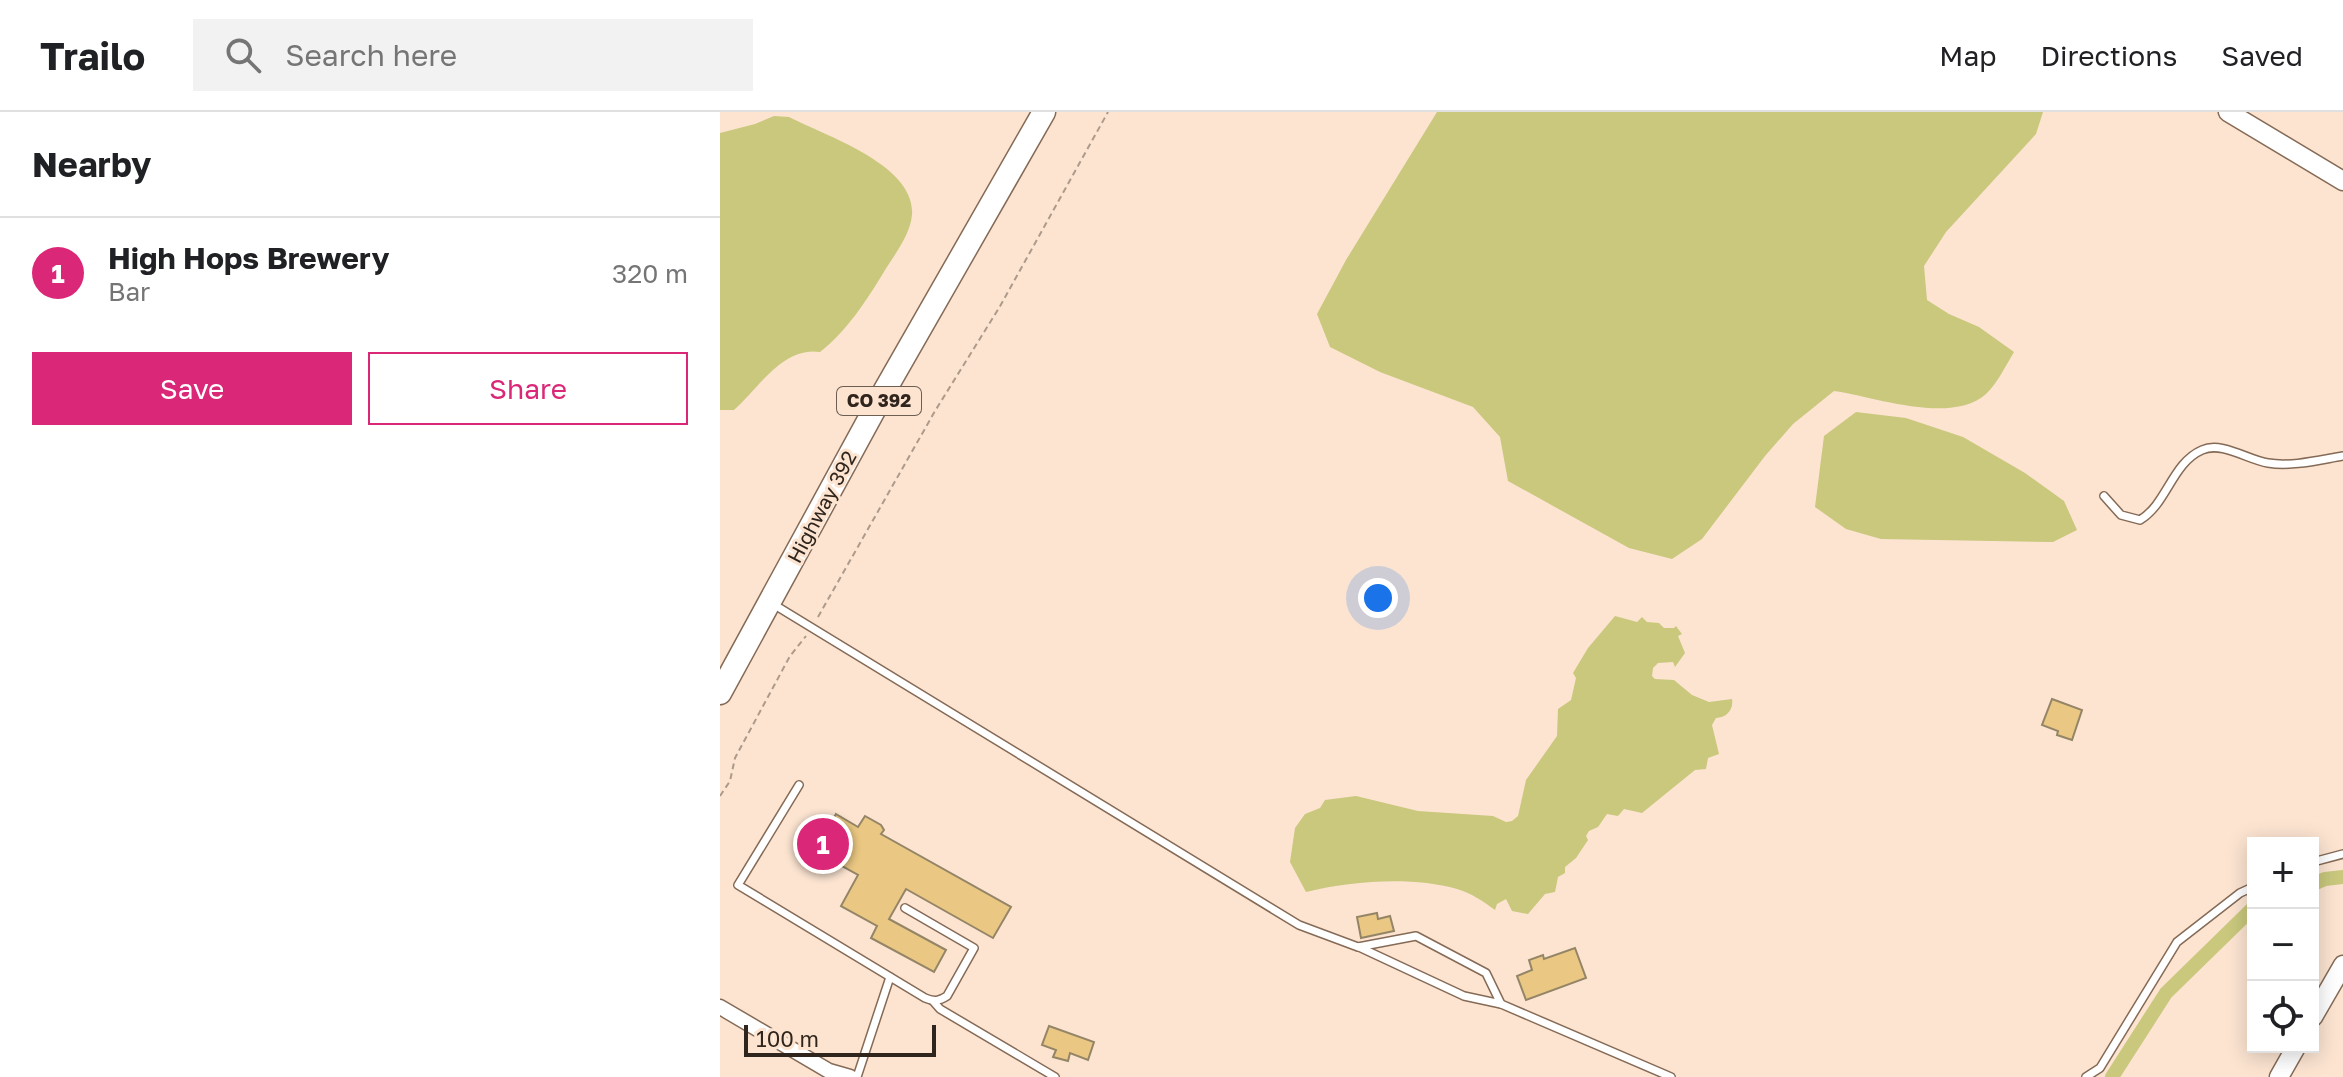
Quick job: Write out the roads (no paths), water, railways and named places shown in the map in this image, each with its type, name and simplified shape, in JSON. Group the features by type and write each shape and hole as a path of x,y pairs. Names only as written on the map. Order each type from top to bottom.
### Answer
{"main road":[{"name":"Highway 392","path":"720,693 892,377 1044,112"}],"street":[{"path":"2228,112 2343,181"},
{"path":"2319,1007 2343,965"},
{"path":"720,1007 829,1071 850,1077"},
{"path":"2279,1077 2293,1053"}],"lane":[{"path":"2104,496 2121,515 2140,520 2151,512 2187,462 2202,450 2210,448 2276,464 2343,456"},
{"path":"770,603 1299,925 1358,947 1464,996 1501,1004 1671,1077"},
{"path":"799,785 738,885 1055,1077"},
{"path":"2319,860 2343,854"},
{"path":"2086,1077 2100,1068 2177,942 2247,890"},
{"path":"905,908 974,948 947,996 933,1001"},
{"path":"1358,947 1416,936 1486,973 1501,1004"},
{"path":"857,1077 890,977"}],"waterway":[{"path":"2319,882 2343,877"},
{"path":"2112,1077 2166,993 2252,909"}],"place":[{"name":"High Hops Brewery","path":"823,844"}]}
